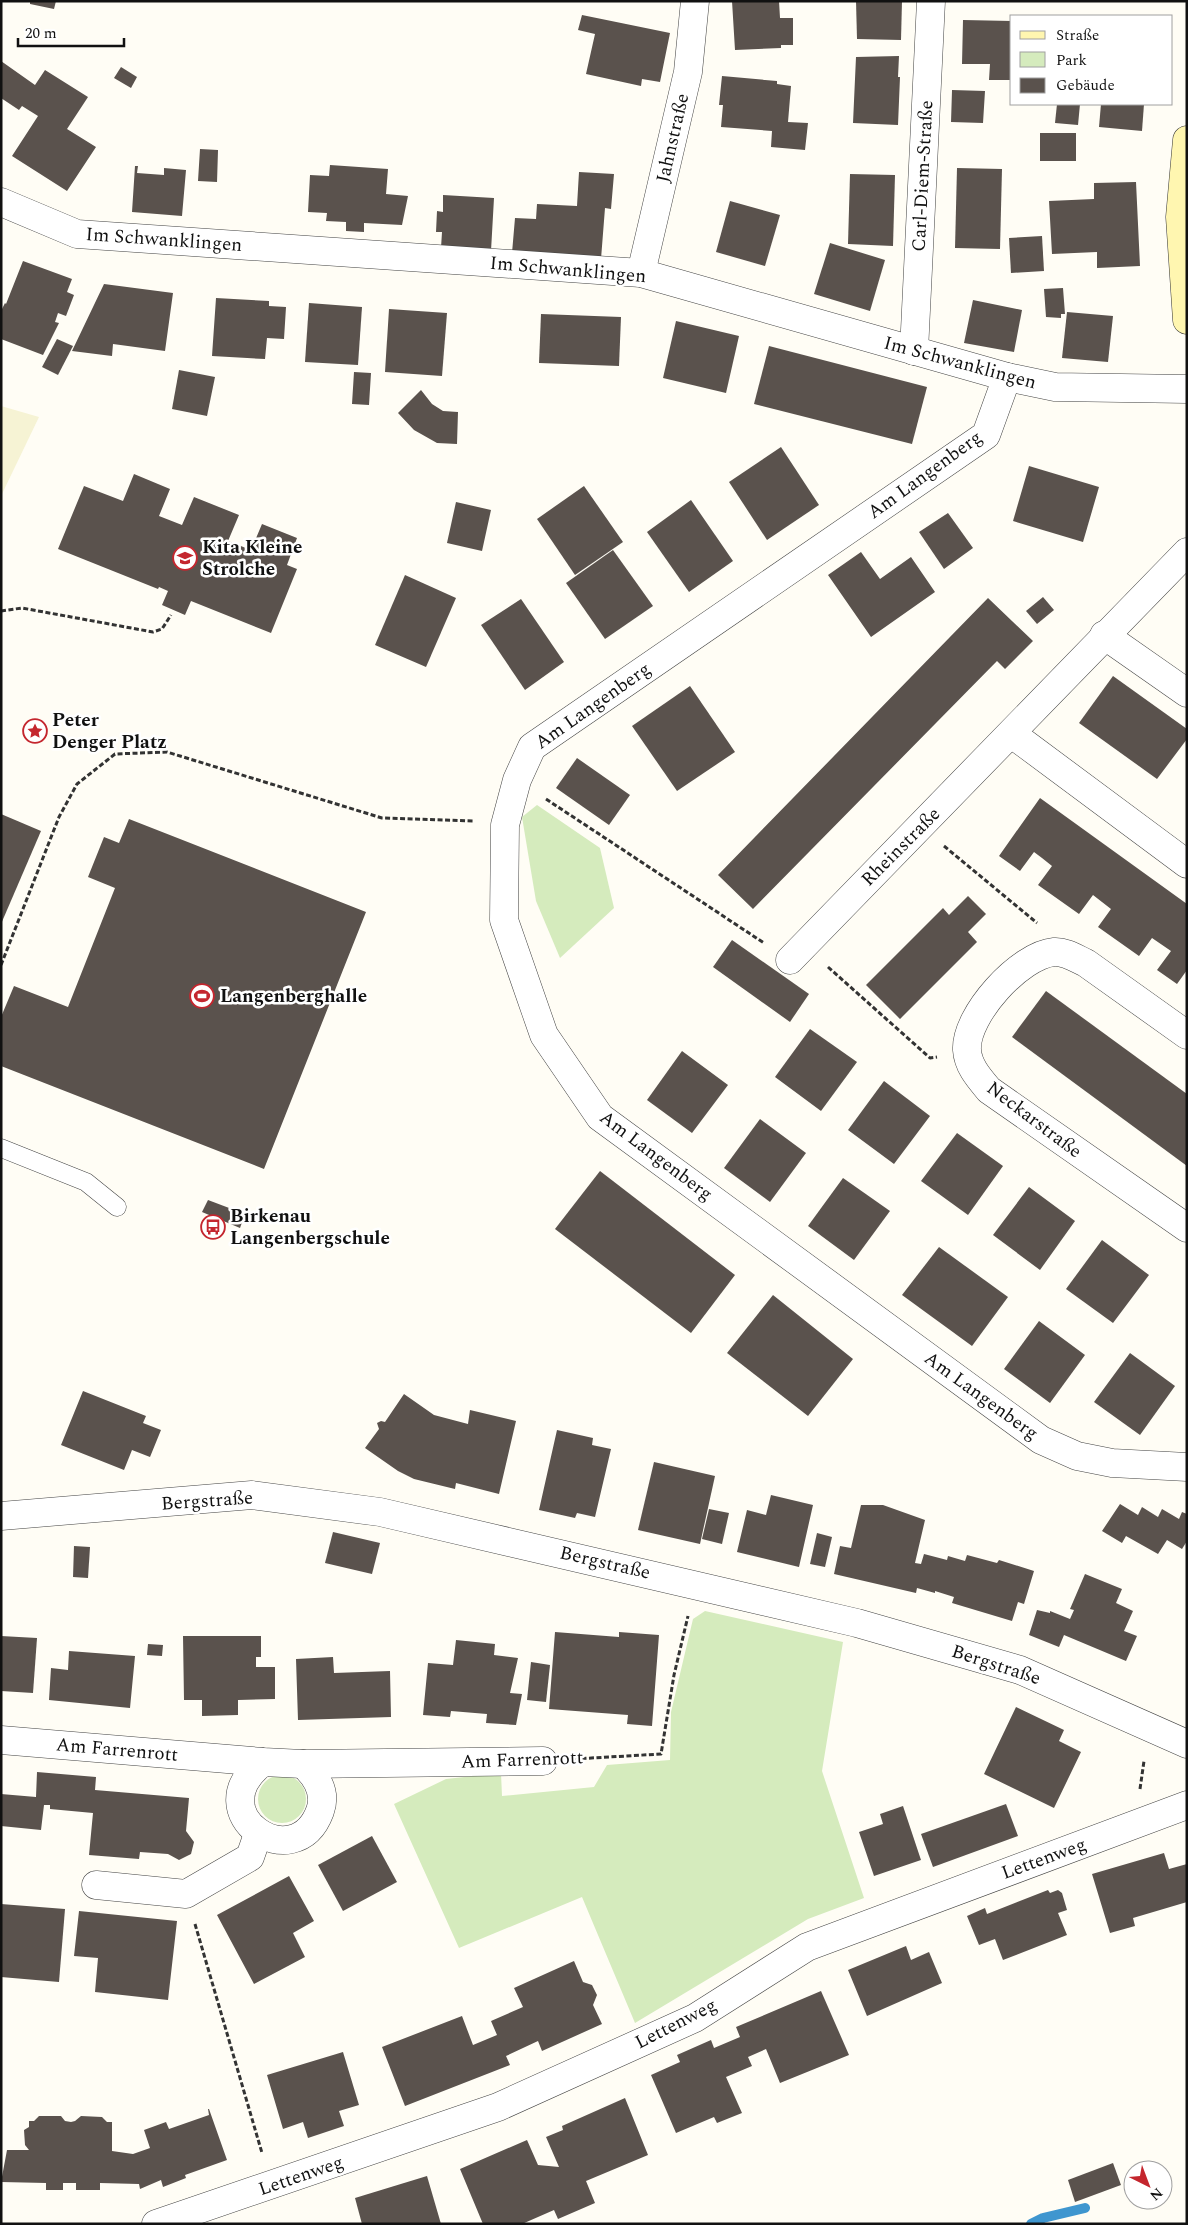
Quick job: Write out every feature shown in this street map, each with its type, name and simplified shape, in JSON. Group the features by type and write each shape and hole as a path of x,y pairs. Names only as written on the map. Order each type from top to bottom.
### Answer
{"main road":[{"path":"1187,140 1180,217 1187,320"}],"street":[{"name":"Jahnstraße","path":"641,273 688,72 695,1"},
{"name":"Carl-Diem-Straße","path":"914,351 931,1"},
{"name":"Im Schwanklingen","path":"1,202 76,234 641,273 1007,377 1055,387 1187,389"},
{"name":"Am Langenberg","path":"1007,377 986,435 532,747 517,780 505,825 504,920 544,1035 600,1117 1041,1440 1077,1456 1112,1463 1187,1467"},
{"name":"Rheinstraße","path":"797,953 1187,552"},
{"path":"1104,636 1187,694"},
{"path":"1012,734 1187,864"},
{"path":"967,1050 972,1026 988,997 1028,964 1042,955 1055,952 1086,963 1187,1035"},
{"name":"Neckarstraße","path":"967,1050 974,1072 988,1090 1187,1228"},
{"name":"Bergstraße","path":"1,1516 252,1495 380,1512 857,1623 1020,1670 1148,1725 1187,1744"},
{"name":"Am Farrenrott","path":"1,1740 303,1764 543,1761"},
{"path":"263,1762 252,1771 244,1783 240,1796 242,1811 248,1824 258,1834 273,1840 290,1840 305,1833 316,1822 322,1806 321,1790 315,1775 303,1764"},
{"name":"Lettenweg","path":"156,2224 272,2186 498,2107 695,2018 807,1947 1187,1805"},
{"path":"96,1885 189,1903 250,1857 258,1834"}],"lane":[{"path":"1,1148 86,1182 116,1207"}],"path":[{"path":"1,611 22,608 153,632 162,629 171,615"},
{"path":"1,965 59,817 77,784 115,754 167,752 382,818 462,820"},
{"path":"517,780 797,953 930,1058 967,1050"},
{"path":"920,827 1041,926"},
{"name":"Am Farrenrott","path":"543,1761 661,1754 674,1675 696,1584"},
{"path":"1136,1825 1148,1725"},
{"path":"189,1903 272,2186"}],"shaded area":[{"path":"1,406 39,417 1,496"}],"green space":[{"path":"537,805 600,848 614,908 560,958 536,901 522,817"},
{"path":"705,1611 843,1642 822,1771 864,1898 808,1919 635,2023 582,1897 459,1948 394,1804 446,1779 501,1773 502,1796 594,1787 607,1765 670,1760 671,1712 693,1619"},
{"path":"282,1775 291,1777 299,1782 304,1790 306,1799 304,1808 299,1816 291,1821 282,1823 273,1821 265,1816 260,1808 258,1799 260,1790 265,1782 273,1777"}],"building":[{"path":"30,1 56,1 54,9 30,4"},
{"path":"732,1 779,1 780,18 793,18 793,45 781,45 781,48 735,50"},
{"path":"856,1 902,1 901,40 857,39"},
{"path":"582,15 670,33 660,82 642,79 641,86 586,74 595,34 578,30"},
{"path":"963,20 1010,21 1010,80 989,80 990,64 962,64"},
{"path":"899,56 898,125 853,123 856,57"},
{"path":"1,61 35,85 45,70 88,97 67,129 96,147 67,191 12,156 38,116 22,106 19,110 1,98"},
{"path":"121,67 137,77 131,88 114,78"},
{"path":"722,76 777,81 777,84 791,86 788,122 808,123 805,150 771,147 772,131 721,127 723,105 719,105"},
{"path":"952,90 985,91 983,123 951,122"},
{"path":"1057,105 1080,105 1078,125 1055,123"},
{"path":"1101,105 1144,105 1142,131 1099,127"},
{"path":"1040,133 1076,133 1076,161 1040,161"},
{"path":"200,149 218,150 217,182 198,181"},
{"path":"330,165 388,169 386,194 408,196 402,225 364,223 364,232 346,231 346,222 326,221 327,213 308,212 310,175 329,176"},
{"path":"135,166 138,166 137,173 164,175 164,168 186,170 182,216 132,212"},
{"path":"957,168 1002,169 1000,249 955,248"},
{"path":"579,172 614,174 611,209 605,208 601,259 512,253 515,218 536,219 537,204 577,206"},
{"path":"850,174 895,175 893,246 848,244"},
{"path":"1136,182 1140,266 1097,268 1097,252 1052,254 1049,201 1094,199 1094,183"},
{"path":"443,195 494,198 491,251 441,248 442,232 436,232 437,211 443,212"},
{"path":"730,201 780,215 765,266 716,252"},
{"path":"1042,236 1044,271 1011,273 1009,238"},
{"path":"830,243 885,260 870,311 814,294"},
{"path":"23,261 72,279 67,292 74,295 66,316 58,313 55,322 59,323 43,355 1,339 1,311 6,304"},
{"path":"104,284 173,293 165,351 113,344 112,356 72,351"},
{"path":"1063,288 1065,314 1061,314 1061,318 1046,317 1044,289"},
{"path":"216,298 269,301 269,306 286,307 284,339 267,338 265,359 212,356"},
{"path":"973,300 1022,310 1014,352 964,343"},
{"path":"309,303 362,307 358,365 305,362"},
{"path":"389,309 447,313 442,376 385,372"},
{"path":"1067,312 1113,316 1108,362 1062,358"},
{"path":"541,314 621,317 619,366 539,363"},
{"path":"676,321 739,336 726,393 663,378"},
{"path":"57,339 73,346 58,375 42,367"},
{"path":"769,346 927,387 912,444 754,404"},
{"path":"179,370 215,377 207,416 172,409"},
{"path":"354,372 371,373 369,405 352,404"},
{"path":"421,390 432,404 443,411 458,412 457,444 437,443 414,430 398,413"},
{"path":"781,447 819,505 767,540 729,482"},
{"path":"1029,466 1099,487 1083,542 1013,521"},
{"name":"Kita Kleine Strolche","path":"134,474 170,489 159,516 182,525 194,497 239,515 228,541 251,550 262,524 297,538 287,565 297,569 271,633 191,601 185,615 162,605 168,591 159,587 158,589 58,549 84,486 123,501"},
{"path":"584,486 623,542 575,575 537,519"},
{"path":"691,500 733,561 689,592 647,532"},
{"path":"456,502 491,510 482,551 447,543"},
{"path":"948,513 973,548 944,569 919,532"},
{"path":"613,550 653,606 605,639 566,583"},
{"path":"861,552 880,579 911,557 935,592 871,637 828,575"},
{"path":"405,575 456,598 426,667 375,645"},
{"path":"1043,597 1054,610 1037,624 1026,611"},
{"path":"988,598 1033,641 1005,669 997,661 753,909 718,875"},
{"path":"521,599 564,662 525,690 481,625"},
{"path":"1113,676 1187,729 1187,739 1157,779 1079,723"},
{"path":"690,686 735,752 677,791 632,726"},
{"path":"577,758 630,795 609,825 556,788"},
{"path":"1040,798 1187,904 1187,970 1177,984 1157,970 1171,951 1152,938 1139,956 1098,927 1111,909 1093,895 1079,914 1038,885 1052,866 1034,852 1020,871 999,856"},
{"path":"1,814 41,831 1,924"},
{"name":"Langenberghalle","path":"129,819 366,912 264,1169 1,1066 1,1017 14,986 68,1007 115,888 88,877 104,837 119,843"},
{"path":"968,896 986,914 968,932 977,942 900,1019 866,985 943,908 949,915"},
{"path":"732,940 809,994 790,1022 713,967"},
{"path":"1046,991 1187,1094 1187,1166 1012,1037"},
{"path":"810,1029 857,1062 821,1111 775,1077"},
{"path":"682,1051 728,1085 692,1133 647,1100"},
{"path":"884,1081 930,1116 894,1164 848,1130"},
{"path":"760,1119 806,1153 770,1202 724,1168"},
{"path":"957,1133 1003,1166 968,1215 921,1181"},
{"path":"600,1171 735,1275 691,1333 555,1229"},
{"path":"843,1178 890,1211 854,1260 808,1226"},
{"path":"1029,1187 1075,1221 1040,1270 993,1235"},
{"path":"208,1200 245,1214 240,1228 202,1212"},
{"path":"1102,1240 1149,1275 1113,1323 1066,1289"},
{"path":"939,1247 1008,1297 972,1346 902,1295"},
{"path":"773,1295 853,1359 808,1416 727,1353"},
{"path":"1039,1321 1085,1355 1050,1403 1004,1369"},
{"path":"1130,1353 1175,1386 1140,1435 1094,1402"},
{"path":"83,1391 146,1416 143,1423 161,1430 150,1457 132,1450 124,1470 61,1445"},
{"path":"404,1394 434,1415 468,1424 470,1410 516,1421 499,1494 456,1483 455,1489 414,1479 398,1471 365,1448 379,1429 377,1423 385,1422"},
{"path":"557,1430 593,1438 592,1445 611,1449 595,1517 577,1513 575,1518 539,1510"},
{"path":"654,1462 715,1476 700,1544 638,1530"},
{"path":"771,1495 813,1505 799,1567 737,1552 747,1510 766,1515"},
{"path":"1120,1504 1138,1515 1142,1507 1158,1517 1162,1509 1179,1519 1182,1512 1187,1514 1187,1541 1182,1549 1167,1540 1158,1554 1126,1536 1122,1543 1102,1531"},
{"path":"861,1505 883,1505 925,1520 915,1563 921,1564 924,1554 947,1560 948,1556 965,1561 967,1555 997,1563 999,1560 1034,1571 1024,1604 1018,1602 1012,1621 952,1603 954,1597 935,1591 935,1593 917,1588 916,1593 834,1574 840,1546 851,1548"},
{"path":"709,1509 729,1513 722,1544 702,1539"},
{"path":"333,1532 380,1543 372,1574 325,1563"},
{"path":"817,1533 832,1537 825,1567 810,1564"},
{"path":"74,1546 90,1547 88,1578 73,1577"},
{"path":"1085,1574 1122,1589 1116,1603 1133,1611 1124,1631 1137,1636 1126,1661 1064,1635 1059,1647 1029,1635 1037,1610 1050,1613 1050,1611 1070,1619 1074,1610 1070,1609"},
{"path":"555,1632 619,1637 619,1632 659,1635 652,1726 627,1724 628,1715 549,1709"},
{"path":"1,1636 37,1638 33,1693 1,1691"},
{"path":"183,1636 261,1636 261,1657 256,1657 256,1667 275,1667 275,1699 238,1700 238,1715 202,1716 202,1700 184,1700"},
{"path":"456,1640 495,1644 494,1655 518,1658 510,1693 522,1694 516,1725 486,1723 487,1714 451,1711 450,1717 423,1715 428,1663 453,1665"},
{"path":"148,1644 163,1645 162,1656 147,1655"},
{"path":"69,1651 135,1656 130,1708 49,1700 51,1668 68,1670"},
{"path":"333,1657 334,1673 390,1671 391,1717 298,1720 296,1659"},
{"path":"531,1662 550,1665 546,1702 527,1700"},
{"path":"1016,1707 1064,1730 1059,1741 1081,1752 1054,1808 984,1774"},
{"path":"37,1772 96,1777 95,1790 189,1798 186,1831 194,1842 191,1854 179,1860 168,1854 140,1852 139,1859 89,1855 93,1813 50,1809 50,1805 44,1805 41,1830 1,1826 1,1794 36,1797"},
{"path":"1006,1804 1018,1836 933,1867 921,1834"},
{"path":"903,1806 921,1860 874,1876 859,1832 883,1824 880,1814"},
{"path":"372,1836 397,1882 343,1911 318,1865"},
{"path":"1164,1853 1169,1869 1187,1864 1187,1902 1133,1918 1135,1926 1110,1933 1092,1874"},
{"path":"289,1876 314,1921 293,1933 305,1957 254,1984 217,1915"},
{"path":"1048,1890 1050,1893 1058,1890 1062,1893 1067,1910 1058,1913 1067,1935 1003,1960 995,1939 979,1945 967,1916 985,1908 987,1914"},
{"path":"1,1904 65,1909 59,1982 1,1977"},
{"path":"79,1911 177,1921 168,2000 95,1992 98,1958 74,1956"},
{"path":"906,1946 911,1960 929,1952 942,1983 867,2016 848,1970"},
{"path":"574,1961 583,1982 592,1985 597,1995 593,2005 602,2024 542,2051 538,2041 506,2056 510,2065 405,2106 382,2047 462,2016 473,2045 497,2035 491,2021 523,2007 514,1988"},
{"path":"821,1991 849,2055 780,2083 766,2049 748,2057 752,2066 726,2077 742,2113 717,2123 714,2117 676,2133 651,2075 680,2062 677,2055 711,2040 714,2048 740,2037 736,2027"},
{"path":"343,2052 359,2105 339,2111 344,2126 308,2138 303,2122 283,2129 267,2075"},
{"path":"625,2098 648,2155 586,2181 595,2203 558,2219 554,2210 522,2224 483,2224 460,2169 527,2140 538,2165 559,2167 546,2137 563,2130 562,2126"},
{"path":"208,2109 227,2160 185,2175 186,2178 163,2187 161,2180 140,2189 139,2184 100,2183 100,2190 76,2190 76,2183 63,2183 63,2190 46,2190 46,2183 1,2182 7,2150 29,2150 25,2145 24,2130 29,2127 29,2121 34,2121 39,2116 61,2116 65,2121 71,2122 81,2116 102,2117 107,2122 112,2122 112,2151 133,2154 150,2148 144,2130 166,2122 169,2129 209,2115"},
{"path":"1113,2163 1121,2185 1075,2202 1068,2180"},
{"path":"427,2176 441,2224 362,2224 355,2198"}],"waterway":[{"path":"1031,2224 1043,2218 1085,2208"}],"place":[{"name":"Kita Kleine Strolche","path":"185,558"},
{"name":"Peter Denger Platz","path":"35,731"},
{"name":"Langenberghalle","path":"202,996"},
{"name":"Birkenau Langenbergschule","path":"213,1227"}]}
